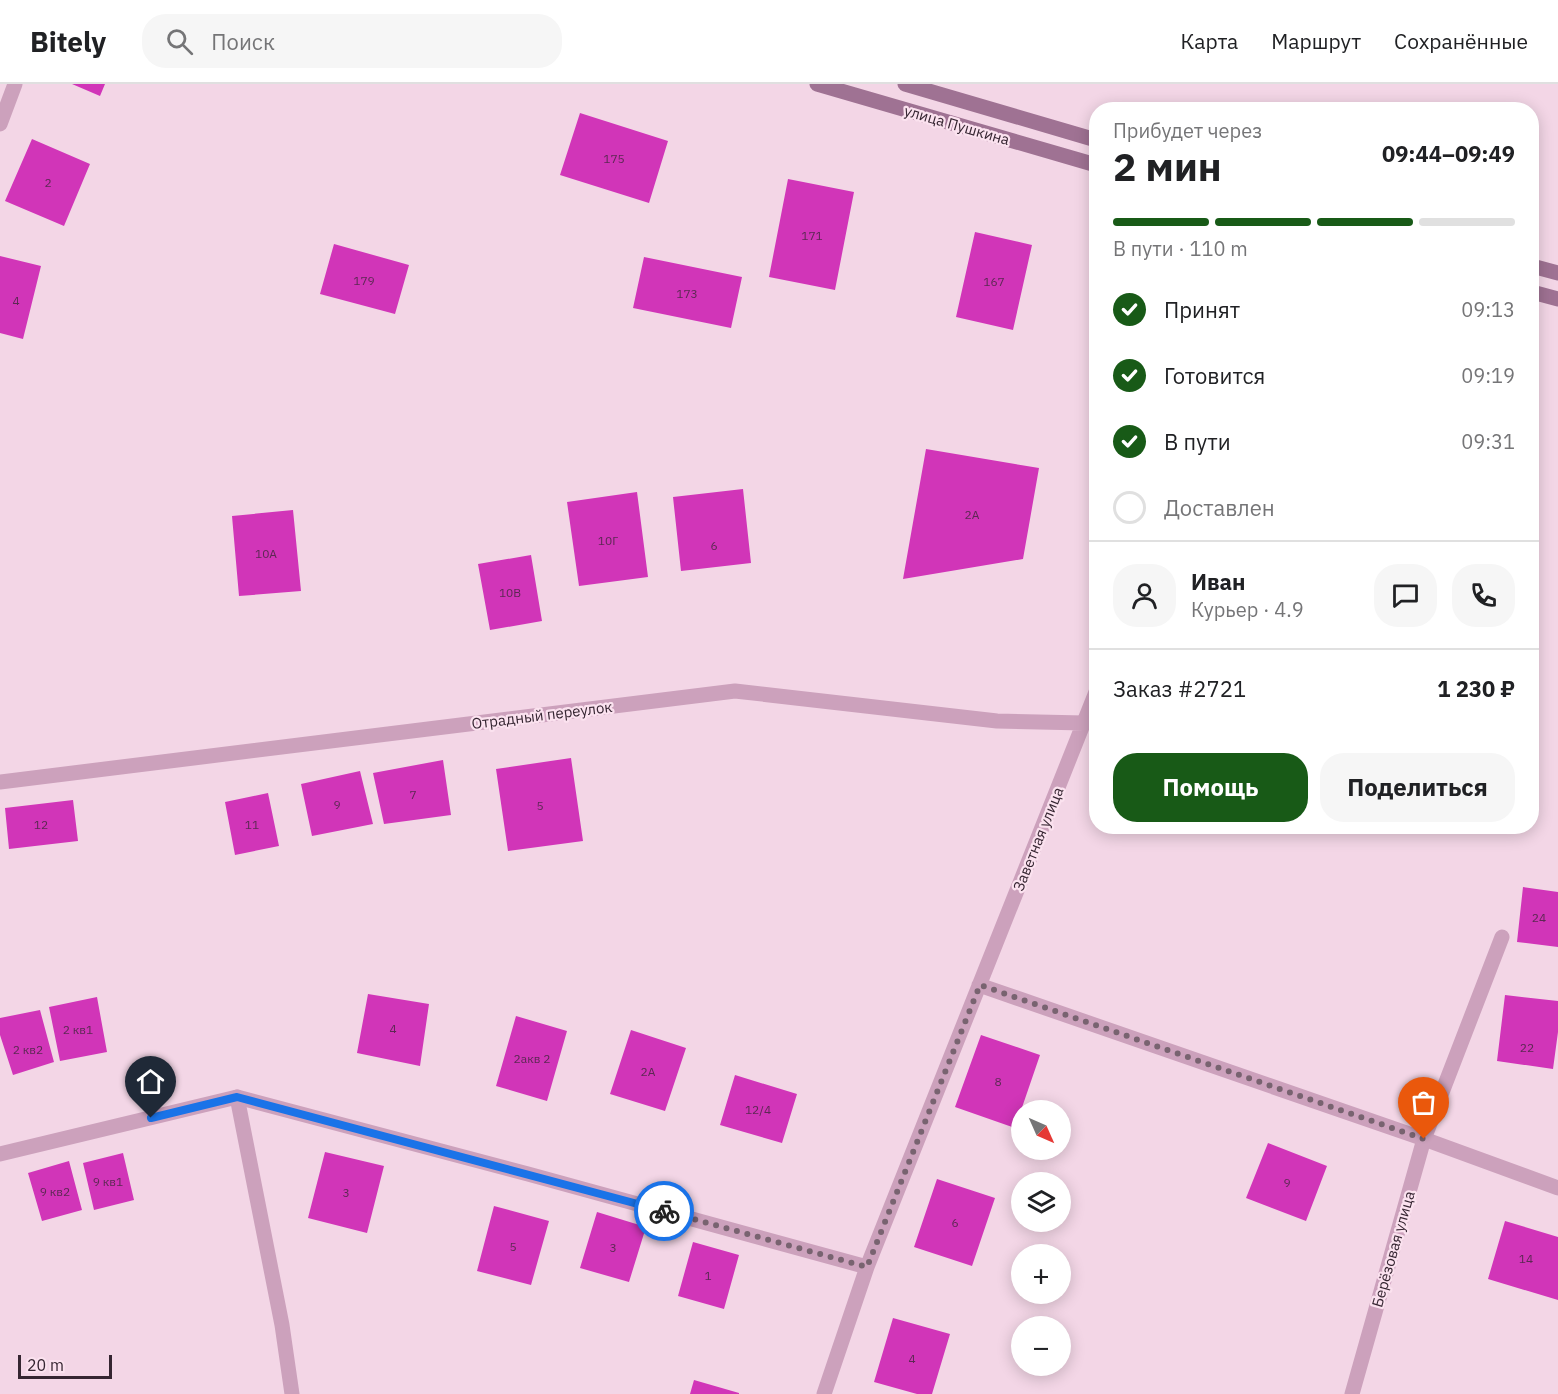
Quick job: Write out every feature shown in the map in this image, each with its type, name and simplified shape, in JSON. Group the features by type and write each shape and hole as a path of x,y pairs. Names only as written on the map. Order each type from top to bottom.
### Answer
{"street":[{"path":"0,124 15,84"},
{"name":"улица Пушкина","path":"817,84 1089,163"},
{"path":"905,84 1089,138"},
{"path":"1539,268 1558,273"},
{"path":"1539,294 1558,299"},
{"name":"Отрадный переулок","path":"0,782 735,691 997,720 1084,723"},
{"name":"Заветная улица","path":"824,1394 867,1267 1089,710"},
{"name":"Берёзовая улица","path":"1352,1394 1424,1139 1502,937"},
{"path":"980,985 1424,1139 1558,1188"},
{"path":"237,1097 282,1325 292,1394"},
{"path":"0,1154 237,1097 528,1173 867,1267"}],"building":[{"path":"72,84 105,84 100,96"},
{"path":"580,113 668,141 649,203 560,175"},
{"path":"32,139 90,164 64,226 5,201"},
{"path":"788,179 854,192 835,290 769,277"},
{"path":"975,232 1032,245 1013,330 956,317"},
{"path":"334,244 409,265 395,314 320,294"},
{"path":"0,256 41,266 23,339 0,333"},
{"path":"644,257 742,277 731,328 633,308"},
{"path":"926,449 1039,468 1023,559 903,579"},
{"path":"743,489 751,563 681,571 673,497"},
{"path":"637,492 648,577 579,586 567,502"},
{"path":"293,510 301,591 239,596 232,516"},
{"path":"531,555 542,621 490,630 478,564"},
{"path":"571,758 583,841 508,851 496,769"},
{"path":"443,760 451,815 384,824 373,773"},
{"path":"360,771 373,824 312,836 301,784"},
{"path":"268,793 279,846 235,855 225,802"},
{"path":"73,800 78,841 9,849 5,808"},
{"path":"1523,887 1558,892 1558,947 1517,942"},
{"path":"368,994 429,1004 420,1066 357,1053"},
{"path":"1505,995 1558,1001 1558,1032 1553,1069 1497,1061"},
{"path":"97,997 107,1052 60,1061 49,1007"},
{"path":"40,1010 54,1062 13,1075 0,1035 0,1018"},
{"path":"516,1016 567,1031 547,1101 496,1086"},
{"path":"631,1030 686,1048 665,1111 610,1094"},
{"path":"981,1035 1040,1055 1025,1100 1011,1100 1011,1127 955,1107"},
{"path":"735,1075 797,1094 782,1143 720,1125"},
{"path":"1268,1143 1327,1166 1306,1221 1246,1198"},
{"path":"325,1152 384,1166 367,1233 308,1218"},
{"path":"123,1153 134,1200 94,1210 83,1163"},
{"path":"69,1161 82,1210 42,1221 28,1173"},
{"path":"937,1179 995,1198 972,1266 914,1247"},
{"path":"494,1206 549,1221 531,1285 477,1271"},
{"path":"597,1212 646,1227 629,1282 580,1268"},
{"path":"1505,1221 1558,1237 1558,1300 1488,1279"},
{"path":"693,1242 739,1255 724,1309 678,1296"},
{"path":"893,1318 950,1334 932,1394 917,1394 874,1382"},
{"path":"694,1380 739,1393 739,1394 690,1394"}],"way so far":[{"path":"664,1211 867,1267 980,985 1424,1139"}],"route":[{"path":"151,1118 237,1097 664,1211"}]}
